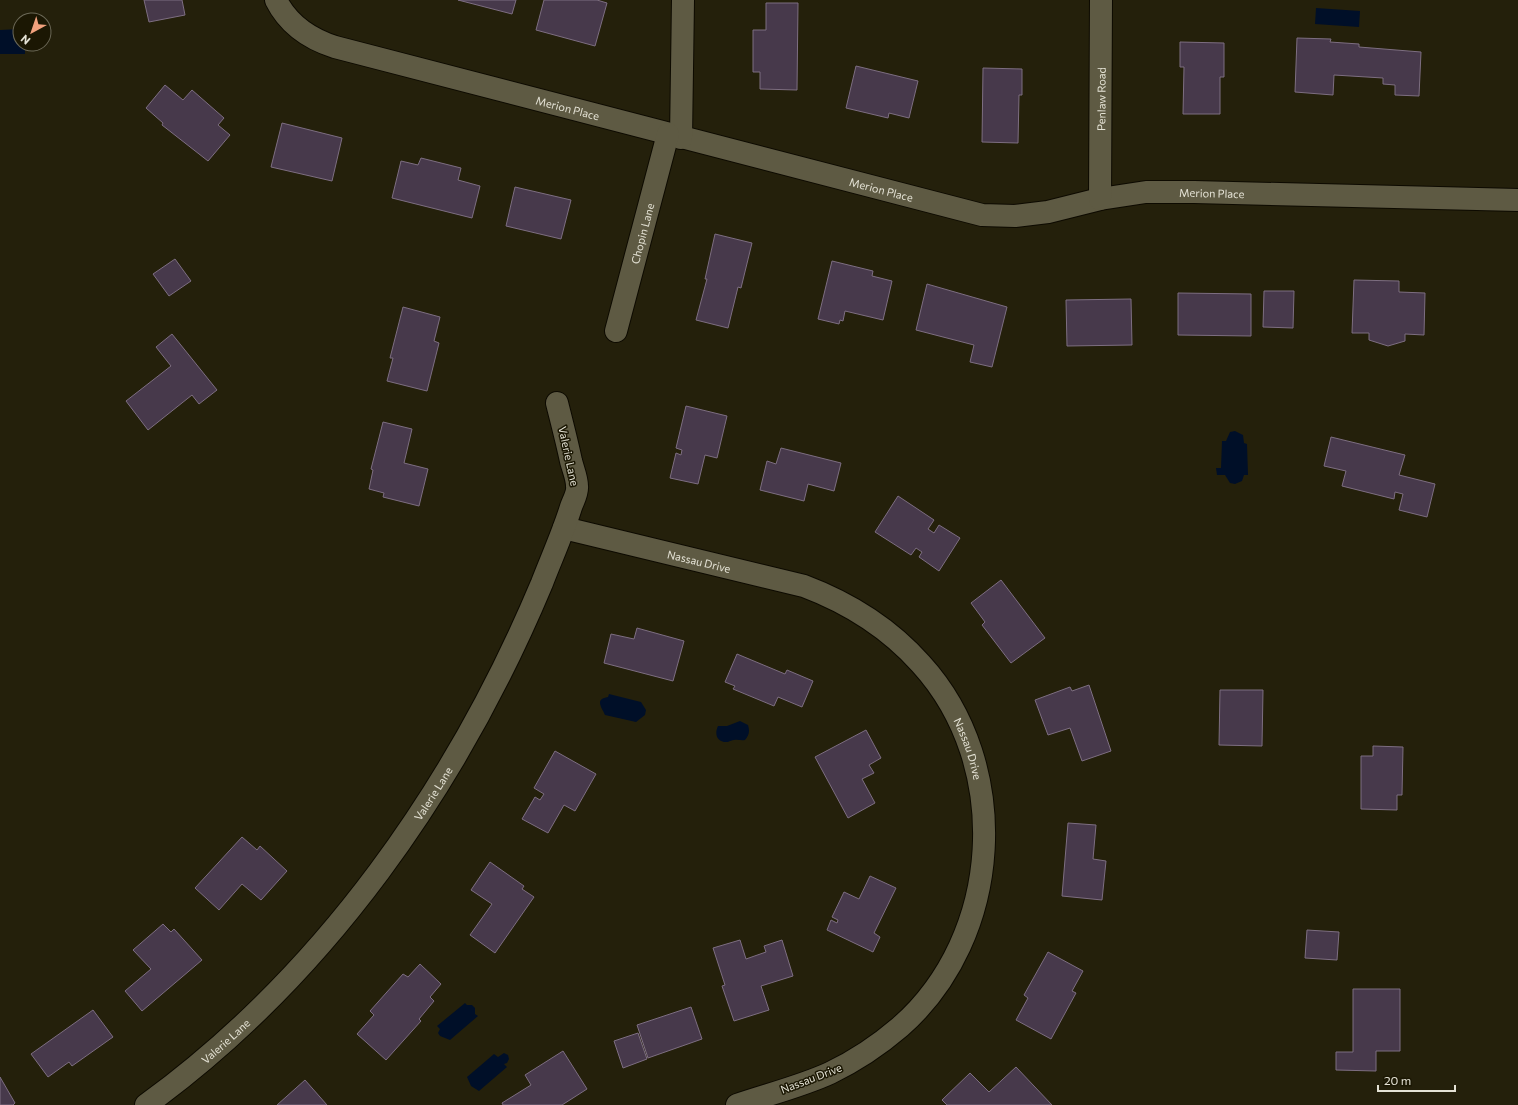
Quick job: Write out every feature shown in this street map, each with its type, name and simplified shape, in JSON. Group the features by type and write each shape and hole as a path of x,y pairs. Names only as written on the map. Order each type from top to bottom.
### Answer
{"street":[{"name":"Merion Place","path":"276,0 280,9 297,28 318,42 329,46 982,215 1015,216 1048,212 1100,199 1146,192 1518,200"},
{"name":"Chopin Lane","path":"616,331 675,136 683,0"},
{"name":"Penlaw Road","path":"1100,199 1101,0"},
{"name":"Valerie Lane","path":"146,1105 169,1088 230,1036 288,980 341,921 390,858 430,799 485,702 533,603 564,528 578,488 558,403"},
{"name":"Nassau Drive","path":"564,528 804,586 828,595 860,612 893,636 922,665 944,694 963,730 977,768 984,815 985,849 980,885 969,925 952,962 929,996 901,1026 869,1051 829,1073 737,1105"}],"water":[{"path":"1316,8 1360,11 1359,27 1315,24"},
{"path":"12,29 12,52 25,52 25,54 0,54 0,30"},
{"path":"1235,431 1243,435 1244,443 1247,444 1248,475 1244,475 1242,481 1235,484 1230,483 1225,475 1217,475 1216,468 1221,468 1222,441 1226,441 1230,432"},
{"path":"609,694 641,702 646,710 645,715 636,722 605,715 600,702 604,698 608,697"},
{"path":"740,721 748,725 749,733 745,740 732,740 724,742 717,737 716,732 718,726 727,726"},
{"path":"465,1003 467,1005 472,1005 475,1008 475,1014 478,1016 450,1040 440,1036 438,1033 440,1029 437,1026"},
{"path":"504,1053 508,1055 509,1059 507,1063 504,1064 507,1067 479,1091 471,1086 467,1077 494,1054 498,1057"}],"building":[{"path":"144,0 182,0 185,15 149,22"},
{"path":"458,0 516,0 512,14"},
{"path":"544,0 597,0 607,3 595,46 536,30"},
{"path":"766,3 798,3 797,90 760,89 760,72 753,72 753,30 766,30"},
{"path":"1297,38 1331,39 1330,42 1359,44 1359,47 1421,52 1419,96 1395,95 1395,85 1383,84 1383,78 1334,75 1333,95 1295,92"},
{"path":"1180,42 1224,43 1224,77 1220,77 1220,114 1183,114 1184,67 1180,67"},
{"path":"856,66 918,81 909,118 889,113 888,118 846,108"},
{"path":"983,68 1022,69 1022,95 1019,95 1018,143 982,142"},
{"path":"165,85 183,100 192,90 224,118 218,125 230,135 208,161 162,125 163,123 146,108"},
{"path":"282,123 342,138 332,181 271,167"},
{"path":"421,158 461,168 458,180 480,186 472,218 392,198 401,161 418,165"},
{"path":"515,187 571,200 561,239 506,226"},
{"path":"715,234 752,243 741,288 738,287 728,328 696,320 707,279 705,279"},
{"path":"175,259 191,281 169,296 153,274"},
{"path":"832,261 873,271 872,276 892,281 883,320 845,311 843,321 840,320 839,324 818,319"},
{"path":"1354,280 1399,281 1399,292 1425,293 1424,335 1405,334 1405,341 1388,346 1369,340 1369,333 1352,333"},
{"path":"927,284 1007,307 992,367 970,362 974,345 916,330"},
{"path":"1264,291 1294,291 1293,328 1263,327"},
{"path":"1178,293 1251,294 1251,336 1178,335"},
{"path":"1131,299 1132,345 1067,346 1066,300"},
{"path":"403,307 440,317 434,341 439,343 427,391 387,381 393,358 390,358"},
{"path":"172,334 217,390 199,404 192,395 148,430 126,401 171,366 156,347"},
{"path":"686,406 727,416 717,458 705,455 698,484 670,478 676,453 681,455 682,450 676,448"},
{"path":"383,422 412,429 404,463 428,469 419,506 383,497 384,493 369,489 373,470 371,469"},
{"path":"1331,437 1405,455 1399,475 1435,484 1427,517 1399,510 1403,494 1395,492 1394,499 1342,486 1346,471 1324,466"},
{"path":"781,448 841,463 834,491 808,484 804,501 760,490 767,461 776,464"},
{"path":"898,496 934,520 928,529 934,533 939,525 960,538 939,571 919,557 922,552 916,548 911,555 875,532"},
{"path":"1001,580 1045,638 1011,663 982,625 985,622 971,603"},
{"path":"637,628 684,641 673,681 604,663 611,634 634,639"},
{"path":"737,654 785,674 787,670 813,681 802,707 778,697 774,706 733,689 735,686 725,682"},
{"path":"1089,685 1111,751 1082,761 1070,728 1048,735 1035,700 1070,687 1072,691"},
{"path":"1220,690 1263,690 1262,746 1219,745"},
{"path":"866,730 881,758 869,765 874,773 862,779 875,803 848,818 815,757"},
{"path":"1373,746 1403,747 1402,795 1397,795 1397,810 1361,809 1361,756 1373,756"},
{"path":"555,751 596,774 575,811 564,805 548,833 522,819 535,797 540,800 544,794 534,788"},
{"path":"1068,823 1096,825 1093,859 1106,861 1102,900 1062,896"},
{"path":"242,837 257,850 260,846 287,871 261,900 242,884 219,910 195,888"},
{"path":"490,862 524,886 522,889 534,897 495,953 470,935 492,904 471,890"},
{"path":"870,876 896,888 874,933 880,937 873,952 827,930 831,920 837,923 838,920 832,917 844,892 859,899"},
{"path":"163,924 171,932 174,929 202,960 142,1011 125,991 151,969 133,950"},
{"path":"1307,930 1339,932 1337,960 1305,958"},
{"path":"740,940 746,959 766,952 764,946 782,940 793,976 761,986 769,1010 734,1021 722,986 725,985 713,948"},
{"path":"1048,952 1083,971 1072,991 1076,993 1051,1039 1016,1020 1028,998 1024,995"},
{"path":"420,964 441,984 430,997 434,1001 419,1019 421,1021 386,1060 357,1034 374,1015 370,1011 403,974 408,977"},
{"path":"1353,989 1400,989 1400,1051 1376,1051 1376,1071 1336,1070 1336,1052 1353,1052"},
{"path":"691,1007 702,1039 648,1058 637,1025"},
{"path":"93,1010 113,1037 72,1066 69,1062 48,1077 31,1054"},
{"path":"638,1033 647,1059 623,1068 614,1041"},
{"path":"563,1051 587,1089 562,1105 503,1105 502,1103 531,1085 525,1075"},
{"path":"1016,1067 1052,1105 947,1105 942,1100 970,1073 989,1092"},
{"path":"0,1077 15,1103 13,1105 0,1105"},
{"path":"305,1080 327,1105 277,1105"}]}
